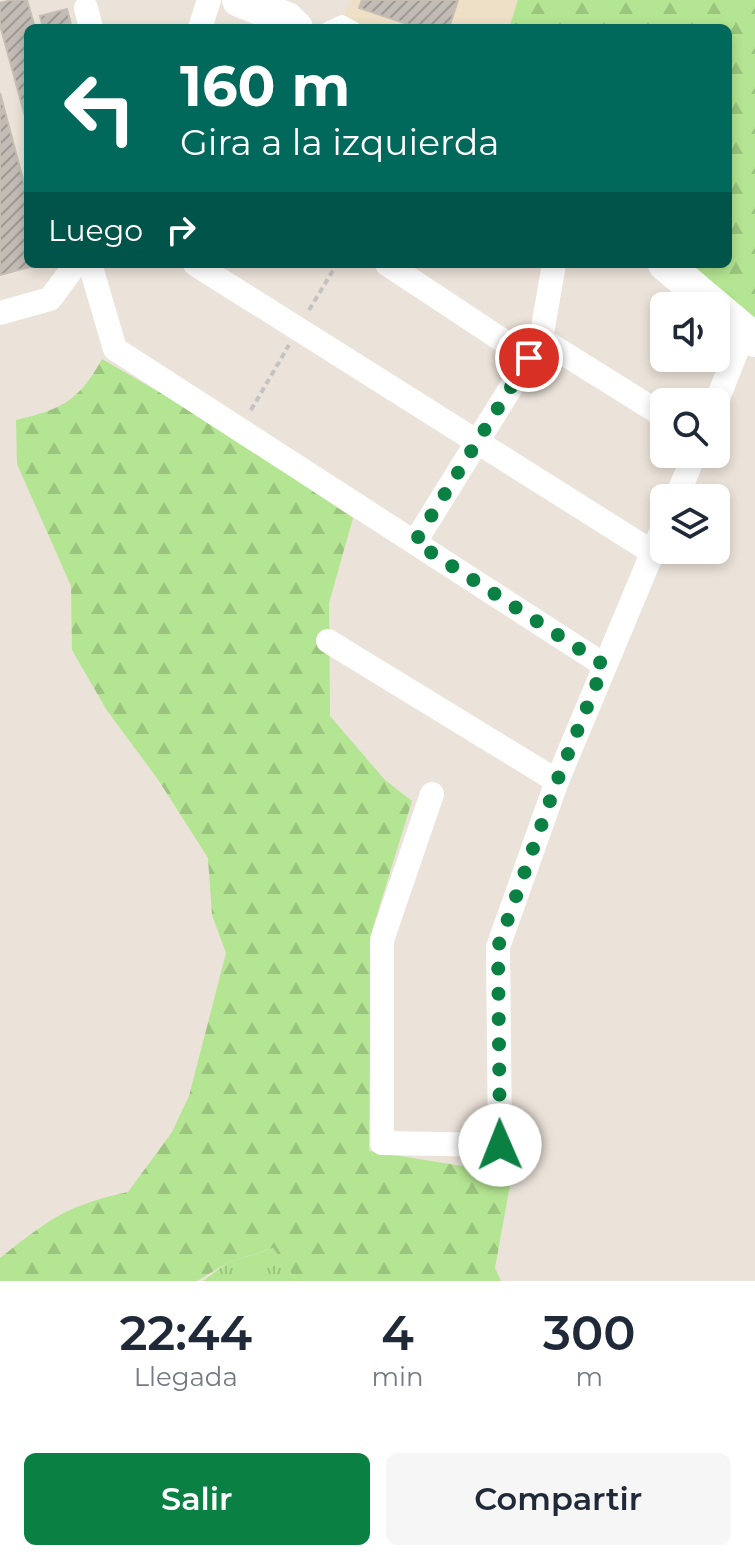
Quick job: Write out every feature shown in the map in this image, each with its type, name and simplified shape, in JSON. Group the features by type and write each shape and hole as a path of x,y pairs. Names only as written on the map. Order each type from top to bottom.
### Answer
{"main road":[{"path":"239,0 292,16"},
{"path":"670,268 750,335"}],"street":[{"path":"201,24 209,0"},
{"path":"0,313 50,299 73,268"},
{"path":"91,268 115,349 604,665"},
{"path":"201,268 650,551"},
{"path":"394,268 650,409"},
{"path":"415,542 535,348 553,268"},
{"path":"724,388 750,335"},
{"path":"432,794 382,940 382,1143 500,1145 498,947 557,781 650,557"},
{"path":"328,641 557,781"}],"shaded area":[{"path":"350,0 518,0 510,24 341,24"}],"green space":[{"path":"518,0 755,0 755,341 730,320 730,292 698,292 670,268 732,268 732,24 510,24"},
{"path":"102,359 207,420 353,518 329,603 330,716 385,780 412,801 371,934 369,1151 512,1174 495,1268 501,1281 297,1281 273,1248 227,1263 197,1281 0,1281 0,1258 59,1216 88,1203 128,1192 172,1132 189,1096 226,953 212,915 208,858 159,781 106,709 72,650 71,586 17,464 16,420 46,412 68,401 85,385"},
{"path":"274,1248 297,1281 203,1281 227,1263"}],"building":[{"path":"27,0 34,24 24,24 24,112 0,25 0,3"},
{"path":"362,0 458,0 450,24 407,24 359,8"},
{"path":"67,9 71,24 42,24 40,16"},
{"path":"0,93 24,183 26,268 0,275"}],"route":[{"path":"500,1145 498,947 557,781 604,665 415,542 529,358"}]}
